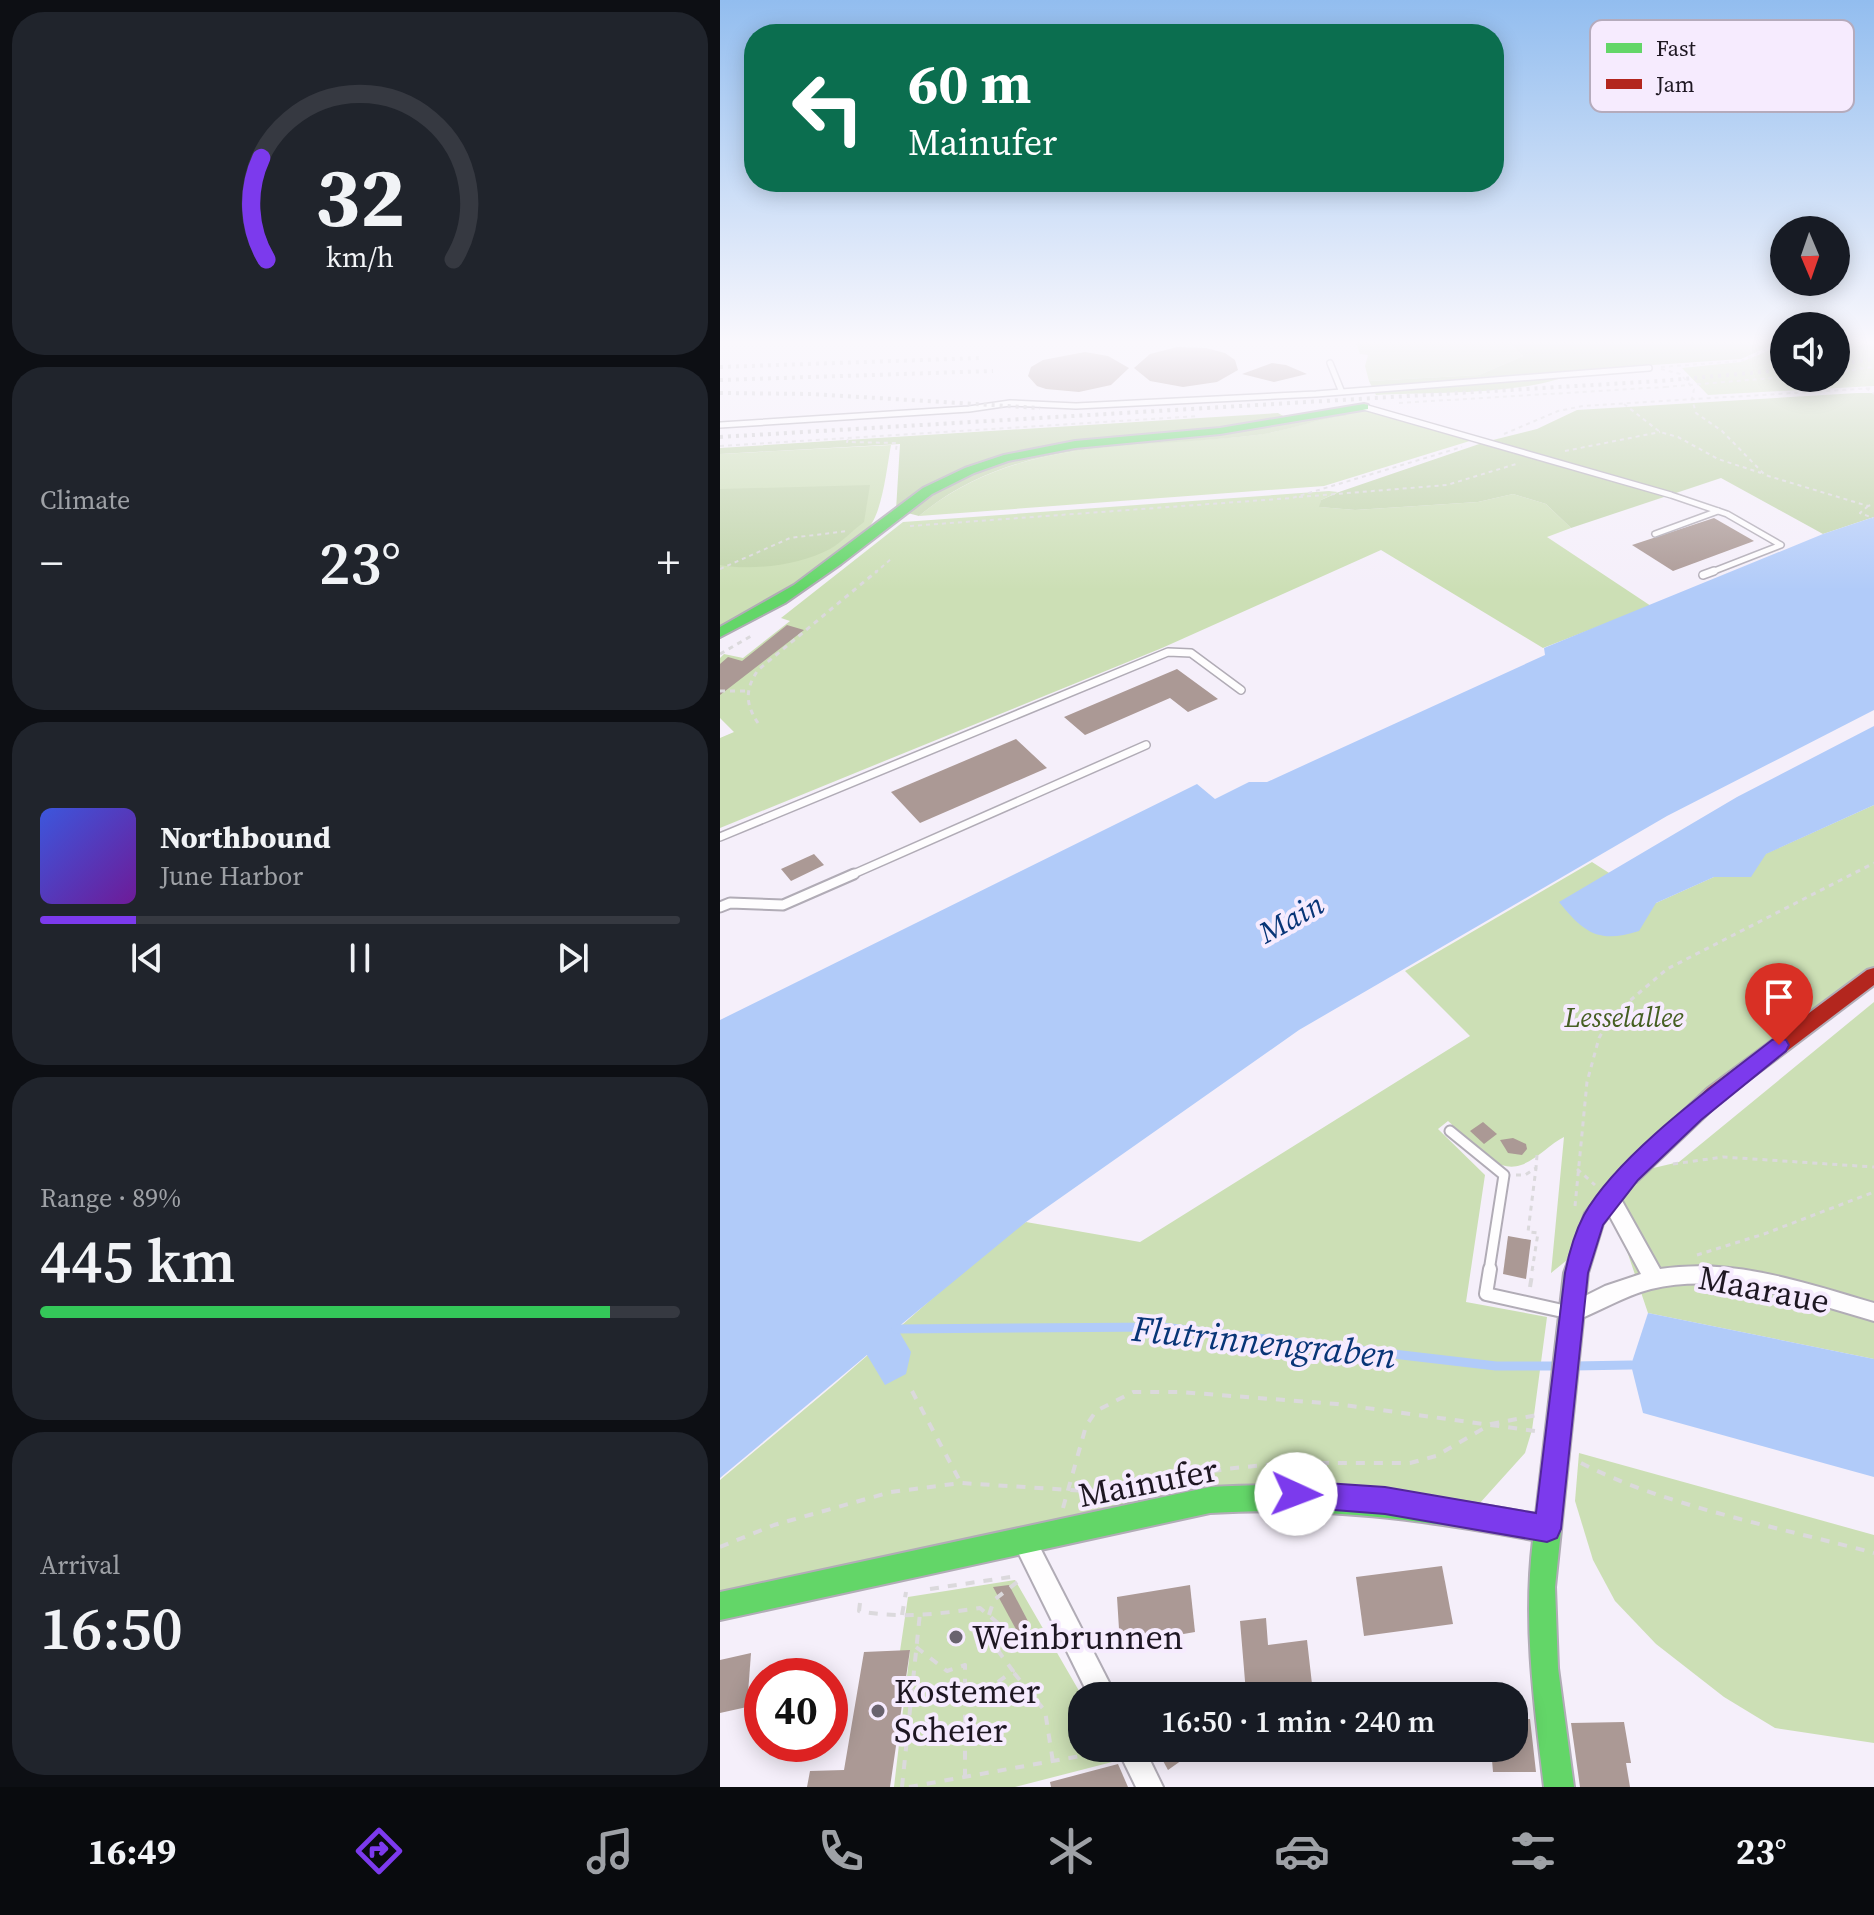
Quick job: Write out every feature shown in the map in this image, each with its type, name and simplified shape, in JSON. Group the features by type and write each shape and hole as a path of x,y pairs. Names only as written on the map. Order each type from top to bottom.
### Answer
{"street":[{"path":"720,633 764,611 934,487 988,462 1046,446 1094,439 1208,432 1266,423"},
{"path":"1559,1787 1541,1622 1541,1587 1582,1248 1593,1220 1630,1174 1715,1094 1874,975"},
{"path":"1610,1198 1653,1277"},
{"name":"Maaraue","path":"1572,1313 1607,1292 1653,1277 1686,1273 1728,1275 1784,1286 1874,1312"},
{"name":"Mainufer","path":"720,1606 1210,1500 1254,1495 1385,1500 1547,1529"},
{"path":"1024,1540 1096,1682"},
{"path":"1130,1762 1150,1787"}],"lane":[{"path":"720,425 745,423"},
{"path":"1422,423 1541,456 1718,511 1781,545 1703,575"},
{"path":"1655,534 1718,511"},
{"path":"720,837 1168,652 1191,653 1241,690"},
{"path":"720,907 730,903 783,905 1146,745"},
{"path":"1450,1131 1504,1175 1486,1294 1572,1313"}],"path":[{"path":"720,446 1086,423"},
{"path":"1292,498 1485,441 1528,423"},
{"path":"1650,423 1660,432 1678,437 1718,459 1868,506"},
{"path":"1711,423 1765,475"},
{"path":"720,569 802,535 1447,485 1541,456 1660,432"},
{"path":"848,438 847,442 897,443 896,450"},
{"path":"1873,518 1860,513 1860,510 1874,504"},
{"path":"758,723 748,710 746,691 758,670 891,559"},
{"path":"720,691 746,691"},
{"path":"1577,1169 1592,1058 1612,1016 1667,969 1874,863"},
{"path":"1528,1303 1538,1233 1528,1232 1537,1155"},
{"path":"1666,1165 1723,1157 1874,1167"},
{"path":"1504,1175 1525,1175 1536,1168"},
{"path":"1692,1257 1764,1234 1874,1192"},
{"path":"912,1391 961,1483"},
{"path":"1066,1491 1086,1426 1096,1411 1133,1392 1180,1392 1337,1404 1491,1424 1557,1443 1622,1481 1874,1553"},
{"path":"720,1547 774,1525 834,1507 891,1492 961,1483 1102,1492 1225,1469 1285,1463 1424,1461 1491,1424 1561,1408"},
{"path":"902,1615 905,1592 1027,1574 994,1600 989,1615"},
{"path":"859,1611 876,1616 935,1615 980,1608 999,1624 1013,1646 1027,1637 1025,1634"},
{"path":"902,1787 920,1613"},
{"path":"999,1624 999,1652 1045,1711 1053,1762"},
{"path":"916,1647 947,1671 965,1665 965,1777"},
{"path":"965,1706 1013,1671"},
{"path":"909,1787 1068,1759"}],"green space":[{"path":"1112,423 1310,423 1257,435 1080,450 1038,458 996,471 957,490 919,516 896,510 900,444 720,454 720,448"},
{"path":"1309,423 1415,423 1473,440 1324,486 919,516 956,490 996,471 1037,458 1123,445 1279,431"},
{"path":"1549,423 1874,423 1874,517 1823,534 1721,478 1571,528 1546,504 1513,494 1478,502 1355,510 1319,507 1321,500 1339,492 1485,442"},
{"path":"891,445 879,506 872,523 862,535 802,579 720,626 720,454"},
{"path":"870,485 864,522 830,549 805,559 776,565 720,565 720,489"},
{"path":"1338,492 1321,500 1320,507 1355,510 1478,502 1513,494 1546,504 1571,528 1547,537 1651,606 1543,648 1381,550 1162,648 720,828 720,738 734,732 720,718 720,658 724,654 743,658 790,621 781,618 903,522"},
{"name":"Lesselallee","path":"1874,805 1874,975 1632,1173 1679,1162 1874,1002 1874,1359 1648,1313 1609,1198 1582,1248 1551,1273 1564,1137 1527,1163 1511,1167 1490,1160 1448,1121 1438,1129 1485,1175 1466,1302 1547,1317 1532,1430 1525,1453 1470,1514 1296,1494 720,1606 720,1480 1000,1239 1026,1222 1140,1242 1470,1036 1405,971 1592,862 1656,903"},
{"path":"1579,1453 1874,1535 1874,1743 1775,1728 1724,1697 1656,1644 1615,1601 1593,1560 1575,1501"},
{"path":"1015,1580 1074,1682 1068,1682 1068,1762 1112,1762 1015,1787 894,1787 910,1651 900,1651 908,1597"}],"water":[{"name":"Main","path":"1874,517 1874,710 1667,816 1299,1030 1026,1222 897,1328 911,1352 906,1374 885,1385 867,1355 720,1478 720,1020 1197,784 1215,799 1249,782 1267,782 1545,655 1544,648 1823,534"},
{"path":"1874,726 1874,805 1766,854 1751,877 1714,877 1656,903 1639,931 1625,935 1593,933 1576,921 1559,902 1737,797"},
{"path":"1648,1313 1874,1359 1874,1477 1643,1413 1631,1365"}],"building":[{"path":"1714,518 1754,541 1673,571 1632,545"},
{"path":"787,625 804,630 720,695 720,664 728,657 742,661"},
{"path":"1177,669 1218,699 1188,712 1170,698 1085,735 1064,717"},
{"path":"1016,739 1047,768 920,823 891,792"},
{"path":"814,854 824,865 791,881 781,869"},
{"path":"1483,1122 1497,1134 1484,1144 1470,1131"},
{"path":"1513,1138 1526,1144 1527,1149 1522,1155 1508,1153 1500,1140"},
{"path":"1508,1236 1531,1240 1526,1279 1503,1274"},
{"path":"1442,1566 1453,1624 1364,1636 1356,1577"},
{"path":"1009,1585 1030,1625 1018,1633 993,1587"},
{"path":"1190,1585 1195,1632 1120,1645 1117,1597"},
{"path":"1266,1618 1268,1645 1307,1640 1312,1682 1245,1682 1240,1621"},
{"name":"Kostemer Scheier","path":"910,1650 890,1787 807,1787 810,1771 844,1770 848,1762 864,1652"},
{"path":"751,1653 751,1658 744,1658 744,1708 720,1713 720,1660"},
{"path":"1530,1719 1536,1772 1493,1772 1492,1762 1528,1762"},
{"path":"1624,1722 1631,1763 1626,1763 1630,1787 1580,1787 1571,1723"},
{"path":"1164,1762 1179,1762 1168,1770"},
{"path":"1118,1764 1128,1787 1051,1787 1050,1782"}],"waterway":[{"name":"Flutrinnengraben","path":"896,1329 1162,1327 1496,1366 1558,1366"},
{"name":"Flutrinnengraben","path":"1574,1366 1631,1365"}],"railway":[{"path":"720,437 948,423"}],"traffic: fast":[{"path":"720,633 799,588 928,491 969,470 1039,450 1265,423"},
{"path":"1559,1787 1544,1668 1541,1587 1576,1273 1593,1220 1628,1176"},
{"path":"720,1606 1210,1500 1295,1497 1379,1502 1547,1529"}],"traffic: jam":[{"path":"1628,1176 1715,1094 1874,975"}],"place":[{"name":"Weinbrunnen","path":"956,1637"},
{"name":"Kostemer Scheier","path":"878,1711"}],"route":[{"path":"1296,1494 1385,1500 1547,1529 1576,1273 1593,1220 1630,1174 1715,1094 1779,1045"}]}
